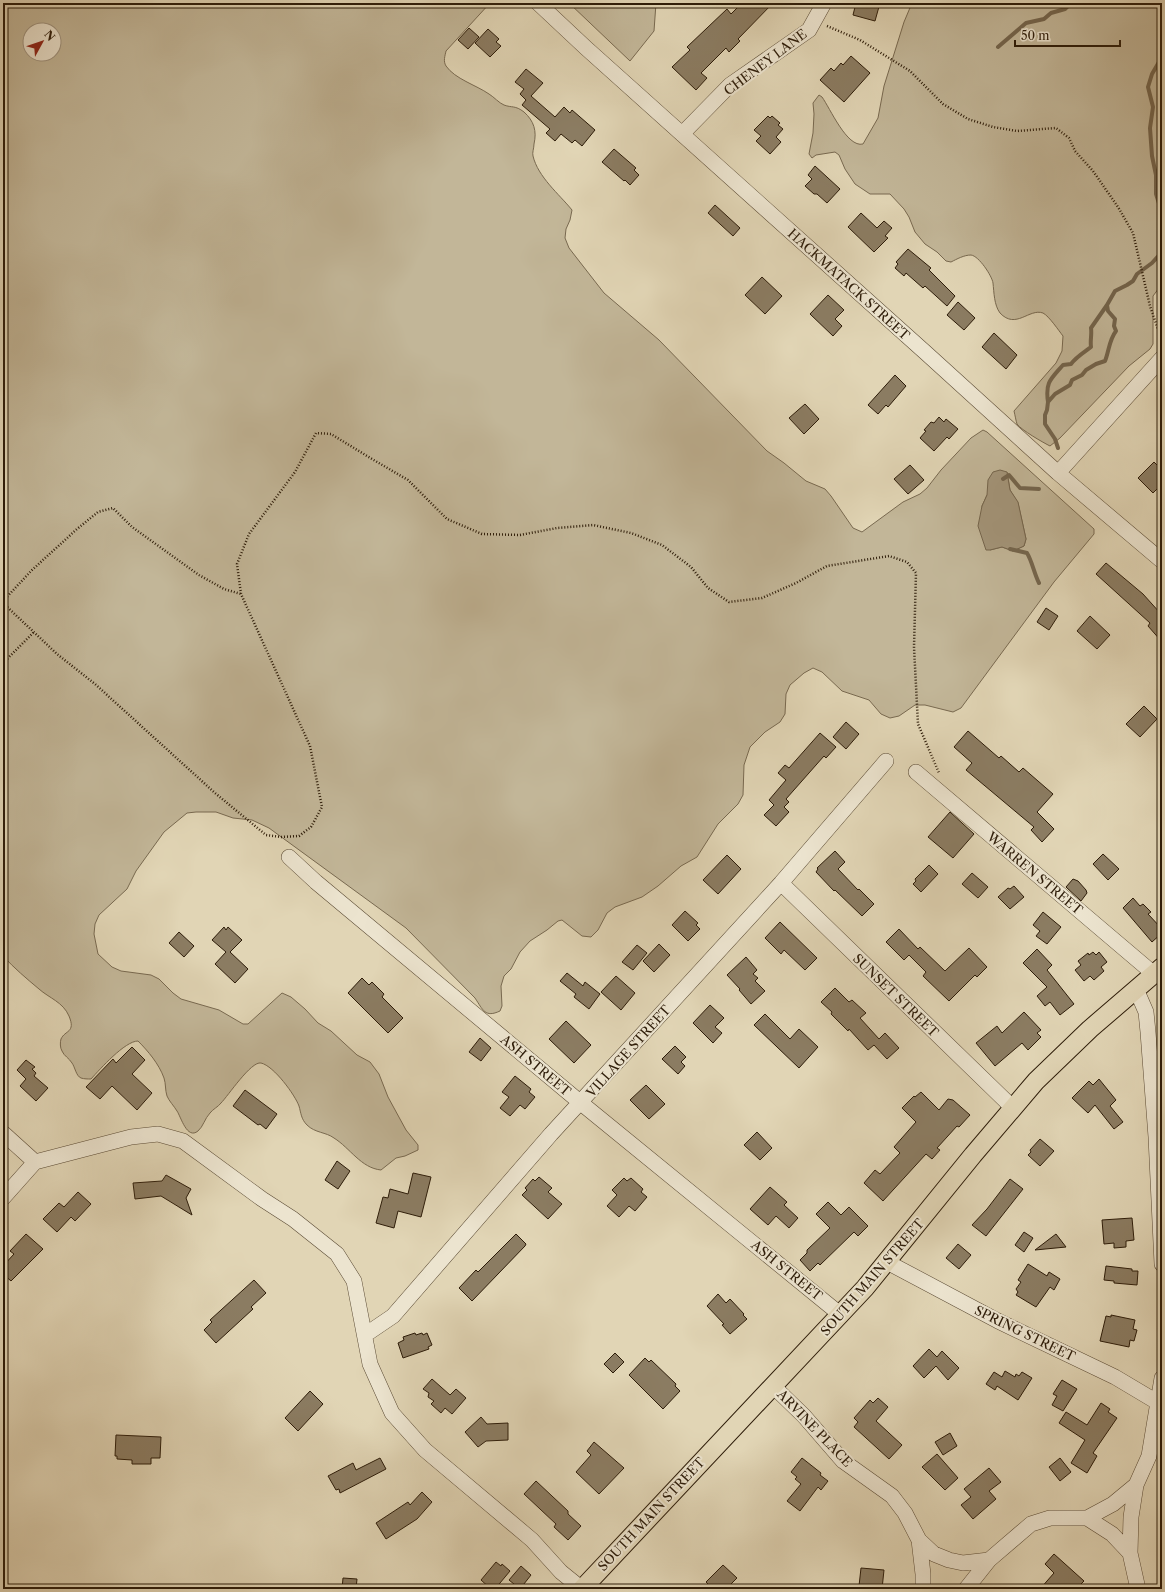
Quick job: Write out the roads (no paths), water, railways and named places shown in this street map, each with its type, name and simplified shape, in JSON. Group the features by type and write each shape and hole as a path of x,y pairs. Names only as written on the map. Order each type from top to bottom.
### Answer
{"main road":[{"name":"SOUTH MAIN STREET","path":"582,1589 841,1315 887,1262 972,1154 1012,1107 1068,1048 1158,971"}],"street":[{"name":"HACKMATACK STREET","path":"538,3 1058,473 1162,561"},
{"name":"CHENEY LANE","path":"682,134 730,85 809,30 824,3"},
{"path":"1058,473 1162,358"},
{"name":"VILLAGE STREET","path":"365,1335 393,1316 551,1134 781,883 886,761"},
{"name":"WARREN STREET","path":"916,772 1158,971"},
{"name":"ASH STREET","path":"289,858 581,1103 841,1315"},
{"name":"SUNSET STREET","path":"781,883 1012,1107"},
{"path":"1136,989 1146,1012 1148,1032 1156,1137 1162,1264"},
{"path":"3,1133 35,1162"},
{"path":"3,1198 35,1162 131,1137 158,1134 184,1141 262,1199 293,1219 337,1254 354,1281 370,1364 392,1413 425,1450 532,1540 561,1572 582,1589"},
{"name":"SPRING STREET","path":"887,1262 998,1321 1115,1377 1161,1404"},
{"path":"1138,1589 1130,1553 1131,1517 1136,1485 1149,1456 1161,1404 1162,1378"},
{"name":"ARVINE PLACE","path":"773,1386 804,1416 844,1461 892,1496 906,1513 920,1540 934,1554 949,1560 963,1563 989,1560"},
{"path":"966,1589 989,1560 1031,1524 1050,1518 1087,1518 1112,1504 1136,1485"},
{"path":"1087,1518 1112,1534 1130,1553"},
{"name":"ARVINE PLACE","path":"920,1540 923,1589"}],"waterway":[{"path":"998,47 1026,23 1044,19 1051,13 1065,9 1071,3"},
{"path":"1162,60 1159,62 1152,74 1148,87 1153,107 1150,128 1152,156 1156,175 1156,194 1161,210 1162,233"},
{"path":"1058,448 1055,439 1045,424 1045,415 1048,402 1055,394 1070,385 1072,380 1082,375 1086,370 1096,364 1105,361 1110,342 1116,331 1114,326 1115,319 1108,311 1107,305 1115,291 1133,281 1137,274 1152,263 1162,252"},
{"path":"1048,402 1047,390 1050,381 1063,365 1071,364 1077,357 1091,347 1091,328 1107,305"},
{"path":"1003,479 1009,475 1020,488 1039,489"},
{"path":"1010,549 1027,553 1039,583"}]}
